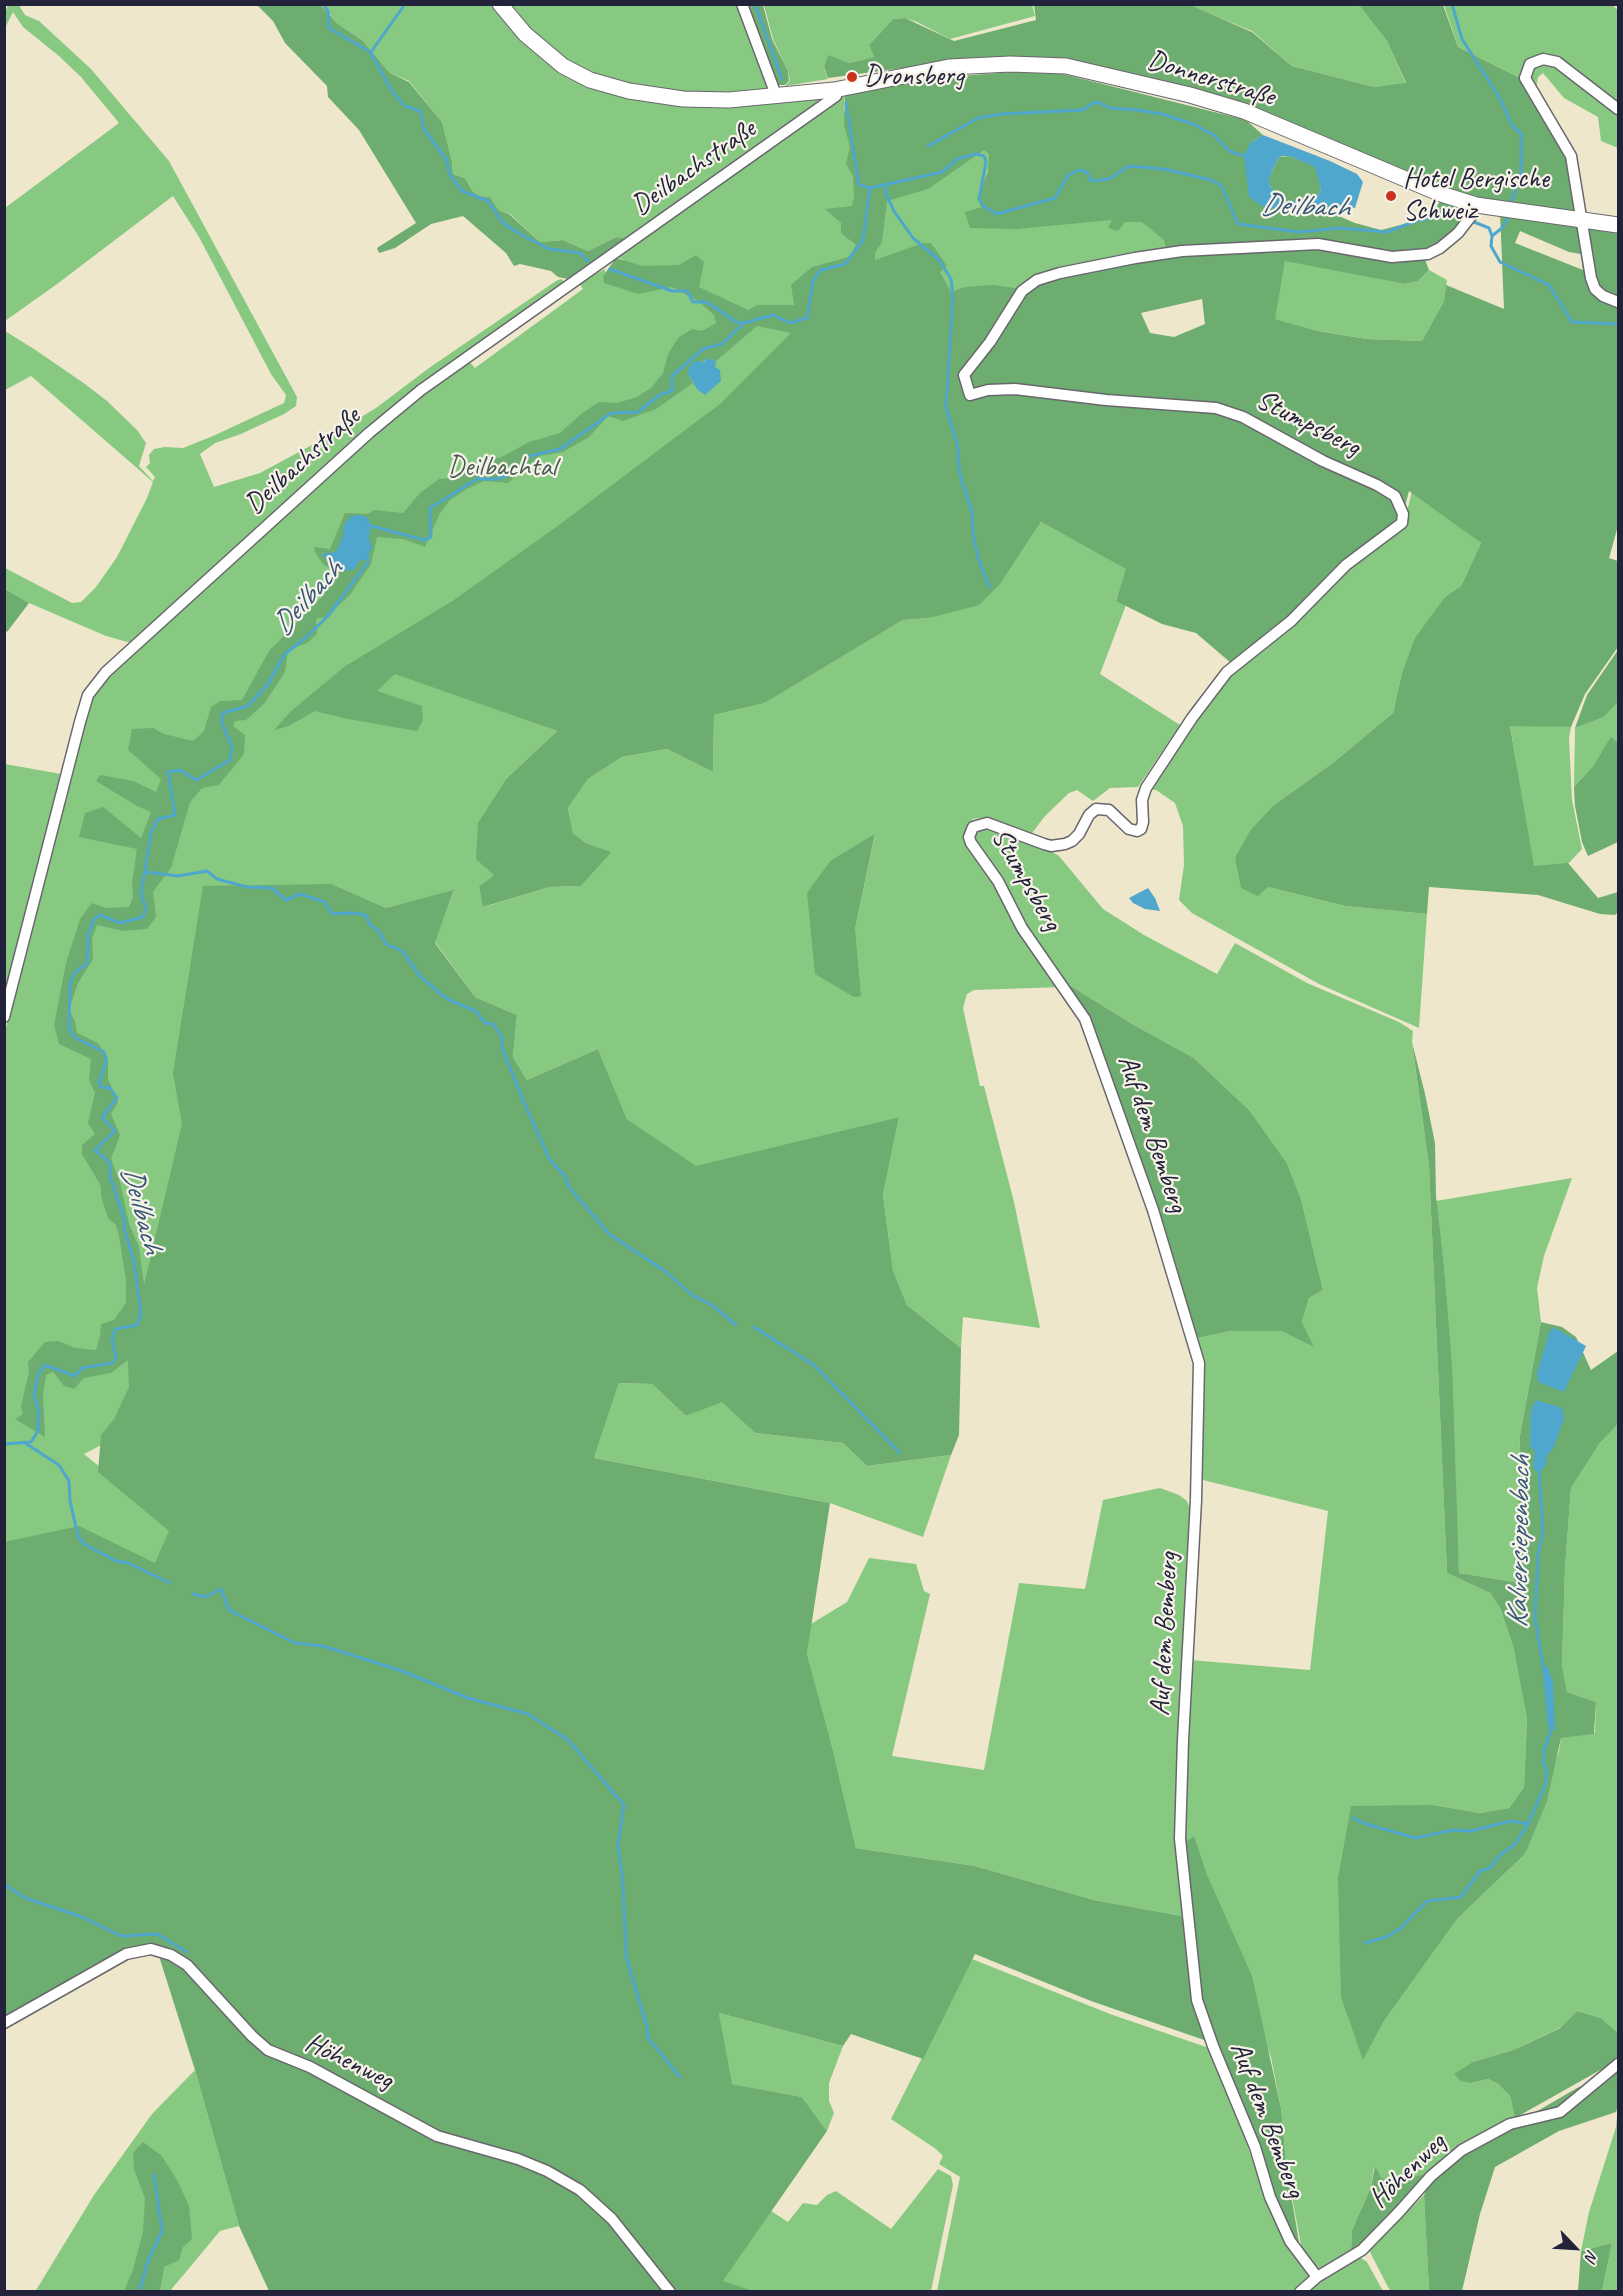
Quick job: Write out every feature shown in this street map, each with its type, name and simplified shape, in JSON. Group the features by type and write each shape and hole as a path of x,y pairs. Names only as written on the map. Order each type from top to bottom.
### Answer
{"main road":[{"name":"Donnerstraße","path":"500,4 549,56 570,71 596,82 656,96 705,100 745,99 776,94 834,90 949,67 1010,64 1066,66 1190,95 1244,111 1474,210 1581,219 1618,225"}],"street":[{"path":"742,4 776,94"},
{"path":"1618,109 1557,62 1543,59 1530,64 1525,78 1571,156 1590,275 1595,290 1618,302"},
{"name":"Deilbachstraße","path":"4,1017 80,722 88,695 106,672 369,433 421,390 836,96 834,90"},
{"name":"Stumpsberg","path":"1066,989 1022,928 998,881 971,843 970,832 973,827 987,823 1044,844 1058,845 1072,841 1079,834 1089,815 1096,809 1109,810 1129,829 1137,831 1141,829 1142,800 1146,788 1197,710 1227,672 1291,621 1346,565 1402,523 1403,514 1395,496 1377,485 1323,462 1243,417 1216,408 1106,400 1015,389 988,390 970,394 964,375 990,342 1022,291 1037,280 1135,258 1182,251 1250,246 1318,244 1392,257 1428,254 1440,248 1458,233 1474,210"},
{"name":"Auf dem Bemberg","path":"1066,989 1085,1019 1104,1069 1153,1210 1199,1363 1196,1500 1180,1839 1197,2000 1213,2046 1255,2147 1270,2197 1290,2241 1317,2277"},
{"name":"Höhenweg","path":"4,2023 126,1954 151,1949 171,1955 187,1965 252,2036 268,2050 310,2067 437,2136 518,2159 547,2171 580,2190 612,2219 670,2292"},
{"name":"Höhenweg","path":"1299,2292 1317,2277 1362,2250 1400,2212 1431,2176 1462,2150 1510,2124 1560,2112 1618,2064"}],"green space":[{"path":"1032,4 1035,16 950,39 917,22 904,18 893,19 869,45 874,57 849,63 828,56 824,68 828,79 785,86 790,81 788,71 773,39 764,5"},
{"path":"1188,4 1252,32 1292,66 1374,87 1406,83 1387,41 1359,5 1443,5 1458,47 1520,78 1567,156 1577,216 1474,202 1147,81 948,62 828,78 824,67 828,55 849,63 874,57 869,45 893,19 905,18 954,41 1036,20 1034,5"},
{"path":"8,5 21,5 25,15 39,21 91,69 169,161 297,397 296,406 284,414 215,443 200,454 214,487 260,473 338,431 376,408 429,368 556,281 561,279 565,282 418,388 131,643 106,636 29,603 5,589 5,568 72,603 81,602 96,587 117,557 153,482 31,376 5,390 5,331 85,384 107,401 137,430 146,443 139,466 153,481 155,477 146,467 150,463 149,455 154,449 183,448 213,436 284,403 286,395 271,374 199,237 173,196 5,321 5,208 119,123 81,77 23,27 13,12 5,28 5,13"},
{"path":"257,5 321,5 338,24 362,40 390,73 409,82 442,122 453,174 465,178 473,192 480,196 490,197 499,210 509,214 540,242 563,240 588,251 616,237 630,238 568,279 558,277 551,271 520,264 514,266 506,253 463,216 431,224 395,248 379,253 377,248 416,223 359,130 328,97 327,86 285,43 273,21"},
{"path":"322,5 495,5 524,37 630,95 821,98 821,102 630,238 616,237 588,251 563,240 540,242 510,214 499,210 490,197 480,196 473,192 465,178 453,174 442,122 409,81 390,73 362,40 338,24"},
{"path":"508,5 738,5 770,92 704,95 604,80 551,52"},
{"path":"745,5 763,5 772,39 788,71 789,81 785,85 778,85"},
{"path":"1189,5 1359,5 1387,41 1406,84 1374,87 1292,66 1252,31"},
{"path":"1444,5 1612,5 1618,10 1618,148 1601,141 1598,117 1564,98 1543,73 1538,77 1536,88 1458,47"},
{"name":"Deilbachtal","path":"1011,72 1063,74 1246,120 1263,135 1250,143 1249,197 1317,214 1327,211 1355,223 1381,230 1431,217 1440,201 1473,208 1458,230 1424,257 1429,270 1418,281 1405,284 1285,261 1275,319 1318,331 1367,339 1422,341 1444,301 1446,285 1504,309 1500,212 1618,222 1618,526 1609,558 1618,561 1618,647 1585,694 1571,727 1510,726 1534,866 1568,863 1598,898 1618,892 1618,912 1615,915 1600,914 1538,895 1429,887 1427,914 1345,906 1268,887 1258,896 1241,888 1235,858 1250,831 1274,805 1334,762 1393,713 1402,673 1415,638 1446,596 1461,586 1481,543 1409,491 1401,522 1290,618 1231,663 1196,633 1162,624 1116,601 1126,569 1041,522 1001,583 979,605 929,618 903,620 765,703 714,715 713,772 667,749 622,757 588,779 568,808 573,833 586,843 612,852 581,886 550,887 483,907 479,887 494,875 476,859 478,823 507,778 557,731 395,674 377,691 422,706 423,720 417,731 315,711 289,726 274,730 290,712 344,667 454,600 559,525 721,403 791,333 757,326 716,361 707,358 688,374 693,383 656,409 623,421 608,416 589,437 563,452 539,456 508,483 484,481 450,500 440,513 425,547 403,539 377,537 371,564 350,595 326,617 316,619 317,634 307,643 288,650 285,672 264,704 246,720 235,721 233,726 245,735 244,754 219,785 202,788 190,802 171,868 153,892 156,917 147,929 124,931 97,925 92,939 93,959 78,983 69,1010 75,1021 77,1033 98,1043 108,1058 108,1079 118,1102 111,1114 120,1135 111,1159 120,1182 129,1224 139,1247 144,1285 182,1124 173,1073 203,886 332,884 386,908 454,890 435,943 475,997 517,1015 513,1057 527,1080 598,1049 627,1119 696,1166 899,1117 883,1195 893,1270 907,1305 961,1348 959,1435 951,1455 867,1466 843,1443 755,1433 722,1402 686,1416 652,1384 619,1383 594,1458 830,1503 807,1654 856,1848 975,1866 1094,1900 1182,1916 1192,1906 1185,1842 1194,1836 1208,1877 1252,1976 1281,2108 1287,2171 1299,2242 1293,2237 1272,2200 1210,2042 1091,2001 975,1954 923,2059 851,2034 843,2046 719,2013 732,2084 802,2097 827,2131 723,2281 753,2291 269,2291 239,2226 195,2070 159,1956 129,1949 5,2021 4,1542 79,1526 155,1563 169,1531 98,1472 101,1435 114,1419 129,1387 128,1360 111,1373 84,1378 74,1389 64,1386 53,1372 46,1375 43,1395 45,1437 15,1419 23,1414 21,1406 29,1372 28,1362 45,1342 58,1341 76,1348 96,1350 101,1324 114,1320 126,1303 126,1280 116,1225 108,1218 100,1184 82,1154 82,1145 95,1134 88,1123 95,1093 89,1080 91,1059 59,1044 54,1025 66,963 80,919 92,903 106,908 129,907 133,897 132,883 137,849 79,837 85,813 103,807 141,838 151,812 96,781 100,775 133,781 156,792 161,779 128,750 132,729 153,728 164,734 193,741 204,731 211,707 220,701 242,700 269,651 322,597 339,572 323,564 314,547 330,549 345,513 368,514 374,510 403,513 420,493 439,479 451,478 465,469 466,464 479,465 490,457 500,458 529,442 560,433 581,414 599,402 617,403 637,397 651,388 663,373 668,354 678,338 692,329 702,331 716,323 714,315 698,301 672,287 638,294 604,283 603,276 616,258 643,266 679,265 696,255 704,262 699,287 748,310 757,305 794,305 791,285 812,267 849,257 856,245 841,233 841,223 825,209 852,206 854,197 853,176 846,164 850,147 844,125 845,95 935,78","holes":["984,150 989,155 988,171 977,199 982,207 965,212 970,228 1016,229 1112,220 1108,228 1118,231 1125,222 1142,222 1164,240 1167,251 1035,278 1022,289 994,285 965,287 951,292 940,272 947,266 931,243 923,243 875,260 875,253 882,242 887,201 928,189","1520,231 1569,252 1581,254 1583,270 1515,243","1202,299 1205,324 1174,337 1150,333 1141,313"]},
{"name":"Deilbachtal","path":"845,95 844,111 984,150 989,155 990,163 985,179 1045,197 1236,238 1025,291 798,342 328,714 342,718 395,673 557,731 507,778 494,875 479,888 484,907 550,887 581,886 612,852 586,843 573,833 568,808 588,779 622,757 667,749 713,772 714,715 765,703 903,620 929,618 1001,583 1041,522 1127,569 1116,600 1126,605 1100,674 1180,725 1138,787 1110,788 1093,801 1077,790 1069,793 1045,816 1032,833 987,817 973,819 964,832 969,845 1062,987 974,990 967,994 963,1008 980,1086 984,1086 1014,1202 1040,1328 963,1317 961,1348 907,1305 893,1270 883,1195 899,1117 696,1167 627,1119 598,1049 527,1080 513,1057 517,1015 475,997 435,942 454,891 386,908 332,884 189,1129 134,1393 111,1440 84,1454 158,1515 184,1545 186,1571 5,1560 5,1032 83,723 93,697 109,675 373,436 468,360 475,368 583,289 579,283 605,269 605,274 624,260 616,257","holes":["875,835 855,929 831,860"]},
{"path":"1290,156 1316,167 1321,190 1316,198 1288,202 1281,199 1270,186 1268,179 1279,157"},
{"path":"1285,260 1405,284 1418,281 1429,270 1447,280 1444,301 1422,341 1367,339 1318,331 1274,319"},
{"path":"1412,491 1481,543 1461,586 1446,596 1402,673 1393,713 1334,762 1274,805 1268,887 1345,906 1427,914 1419,1028 1319,984 1192,913 1179,900 1184,865 1183,826 1175,803 1156,790 1144,788 1208,695 1347,566 1404,524"},
{"path":"5,589 29,603 7,632 5,630"},
{"path":"1618,650 1618,702 1604,717 1575,728 1587,695"},
{"path":"1618,702 1618,743 1611,738 1593,766 1574,787 1575,728 1604,717"},
{"path":"1510,725 1571,727 1569,738 1572,800 1582,849 1568,864 1534,867"},
{"path":"1611,737 1618,743 1618,842 1588,856 1582,842 1574,787 1593,766"},
{"path":"5,764 61,774 5,1002"},
{"path":"985,825 1046,848 1059,856 1103,909 1144,935 1217,974 1235,943 1307,983 1399,1022 1413,1031 1412,1042 1429,1166 1447,1573 1490,1593 1500,1608 1513,1646 1527,1719 1524,1787 1509,1808 1480,1813 1433,1805 1363,2059 1384,2021 1458,1918 1525,1854 1559,1751 1561,1738 1595,1733 1596,1702 1567,1692 1562,1665 1565,1568 1571,1488 1600,1443 1618,1424 1618,2033 1601,2018 1577,2011 1561,2027 1516,2049 1473,2062 1471,2083 1488,2079 1498,2084 1510,2096 1515,2118 1479,2134 1450,2152 1428,2173 1391,2182 1381,2177 1374,2167 1371,2187 1352,2230 1351,2251 1327,2267 1317,2268 1302,2250 1287,2171 1281,2108 1271,2057 1194,1837 1184,1842 1190,1660 1310,1670 1328,1511 1199,1479 1193,1339 1231,1331 1281,1331 1313,1346 1302,1322 1309,1298 1323,1290 1301,1199 1287,1163 1250,1111 1194,1058 1134,1025 1066,983 1024,927 973,837 976,830"},
{"path":"875,834 855,929 861,996 854,997 815,974 807,893 831,860"},
{"path":"1066,983 1134,1025 1194,1058 1250,1111 1287,1163 1301,1199 1323,1290 1309,1298 1302,1322 1314,1347 1281,1331 1231,1331 1193,1339 1160,1224"},
{"path":"1412,1042 1435,1143 1436,1196 1452,1366 1459,1573 1515,1582 1520,1435 1541,1322 1562,1327 1576,1337 1591,1370 1618,1351 1618,1424 1600,1443 1571,1488 1565,1568 1562,1665 1567,1692 1596,1702 1594,1734 1561,1738 1547,1801 1525,1854 1458,1918 1384,2021 1363,2060 1341,1997 1338,1878 1351,1806 1433,1805 1480,1813 1509,1808 1524,1787 1527,1719 1513,1646 1500,1608 1490,1593 1447,1573 1429,1166"},
{"path":"1572,1178 1544,1256 1537,1288 1541,1322 1520,1435 1515,1582 1459,1573 1444,1265 1436,1201"},
{"path":"619,1383 652,1384 686,1416 722,1401 755,1433 843,1443 867,1466 951,1455 923,1537 830,1503 594,1458"},
{"path":"1160,1488 1179,1495 1187,1501 1191,1512 1182,1916 1094,1900 975,1866 856,1848 807,1654 811,1624 847,1602 869,1558 916,1564 924,1591 930,1594 892,1756 984,1770 1019,1583 1085,1589 1103,1500"},
{"path":"972,1959 1110,2014 1209,2048 1239,2120 1267,2205 1308,2272 1308,2278 1303,2284 1293,2292 937,2291 960,2177 939,2164 943,2156 936,2149 891,2119"},
{"path":"1577,2011 1601,2018 1618,2033 1618,2060 1515,2118 1510,2096 1498,2084 1488,2079 1471,2083 1461,2081 1454,2074 1473,2062 1516,2049 1560,2028"},
{"path":"719,2013 843,2046 829,2083 829,2101 834,2113 827,2131 802,2097 731,2084"},
{"path":"1618,2068 1616,2112 1559,2131 1495,2167 1480,2214 1462,2291 1429,2291 1424,2195 1431,2182 1455,2159 1577,2088"},
{"path":"195,2070 239,2226 220,2231 170,2291 35,2292 94,2195 152,2114"},
{"path":"1618,2105 1618,2291 1602,2291 1612,2243 1581,2251 1589,2212 1616,2127"},
{"path":"143,2142 162,2156 178,2182 189,2206 192,2239 183,2247 179,2260 164,2267 160,2291 124,2291 133,2270 143,2232 145,2199 134,2169 133,2153"},
{"path":"1375,2166 1381,2177 1391,2182 1428,2173 1369,2238 1351,2251 1352,2230 1371,2187"},
{"path":"938,2169 951,2176 953,2185 931,2291 753,2292 722,2282 771,2211 788,2222 803,2203 817,2205 827,2195 836,2191 891,2229"},
{"path":"1424,2195 1429,2291 1390,2291 1369,2250"},
{"path":"1612,2243 1602,2291 1578,2291 1581,2251"},
{"path":"1358,2256 1367,2262 1383,2291 1312,2292 1310,2289"}],"water":[{"path":"1263,135 1357,174 1363,182 1355,208 1343,206 1317,214 1296,214 1262,206 1249,197 1244,156 1250,143","holes":["1290,156 1315,167 1321,190 1316,198 1288,202 1281,199 1270,186 1269,179 1279,157"]},
{"path":"707,358 716,361 715,367 720,370 721,381 705,395 697,389 688,374 689,367 694,361 704,362"},
{"path":"362,515 369,519 371,527 369,538 372,548 365,560 359,561 355,569 340,572 338,569 330,569 327,559 321,554 336,552 343,536 344,525 351,516"},
{"path":"1148,888 1160,911 1145,909 1133,903 1129,898"},
{"path":"1555,1328 1586,1346 1564,1392 1538,1382 1537,1373 1550,1330"},
{"path":"1536,1400 1562,1408 1564,1419 1553,1449 1547,1455 1546,1465 1538,1473 1533,1467 1535,1451 1530,1446 1531,1411"},
{"path":"1547,1666 1553,1681 1555,1729 1552,1731 1548,1726 1542,1667"}],"waterway":[{"path":"323,4 328,11 329,28 370,52 394,94 405,106 420,111 424,129 447,161 449,173 462,191 488,201 503,223 520,234 549,249 580,253 588,261"},
{"path":"755,4 782,79"},
{"path":"1452,4 1462,39 1501,100 1512,126 1521,133 1521,172 1512,200"},
{"path":"371,52 403,7"},
{"path":"928,146 978,118 1001,114 1083,110 1098,102 1110,108 1162,114 1193,124 1214,135 1229,151 1244,156"},
{"path":"846,103 859,185 870,188"},
{"name":"Deilbach","path":"368,525 424,540 431,537 430,508 477,479 498,479 520,470 525,457 560,449 611,413 638,412 661,394 672,391 672,376 703,349 722,344 744,323 773,315 790,323 807,318 813,281 821,270 845,264 863,240 870,188 942,172 957,159 976,154 984,156 986,162 979,199 983,206 997,214 1055,198 1068,175 1079,170 1087,172 1091,181 1109,179 1129,166 1164,169 1211,180 1221,185 1238,224 1299,232 1340,228 1387,232 1416,221 1451,213 1489,228 1492,236 1491,246 1500,262 1549,285 1572,322 1618,324"},
{"path":"885,184 886,194 894,211 913,238 939,260 951,279 953,298 946,407 957,443 960,475 972,511 973,534 978,557 989,587"},
{"path":"1492,236 1502,228 1507,219"},
{"path":"610,269 672,291 687,291 693,302 707,302 736,322 744,323"},
{"name":"Deilbach","path":"4,1444 31,1442 38,1431 39,1412 34,1394 38,1374 45,1365 75,1376 82,1368 112,1363 116,1357 112,1341 115,1329 137,1325 141,1314 134,1261 124,1229 125,1222 110,1176 110,1163 95,1150 115,1131 102,1117 117,1098 110,1088 101,1087 99,1082 106,1061 104,1052 74,1037 69,1029 70,983 75,972 87,964 88,935 94,919 100,915 120,923 143,917 146,907 141,895 151,833 158,819 175,815 168,772 180,770 196,780 230,760 232,747 222,723 223,713 248,706 268,684 284,655 328,616 368,562 367,552"},
{"path":"145,872 178,876 207,871 217,879 247,887 272,888 286,900 300,894 325,902 332,914 366,915 370,925 378,930 386,944 402,951 420,976 451,1001 476,1011 485,1023 493,1024 502,1037 502,1048 550,1160 565,1176 569,1187 609,1234 665,1271 692,1295 712,1305 736,1325"},
{"path":"754,1327 814,1365 900,1453"},
{"path":"25,1443 59,1465 69,1481 70,1501 78,1536 84,1544 118,1562 126,1562 170,1583"},
{"name":"Kalversiepenbach","path":"1539,1470 1543,1532 1538,1553 1535,1618 1544,1670"},
{"path":"193,1594 205,1597 221,1589 229,1610 295,1643 323,1646 402,1671 468,1698 528,1714 568,1740 624,1805 618,1844 623,1883 626,1956 647,2027 648,2038 680,2077"},
{"name":"Kalversiepenbach","path":"1365,1943 1386,1937 1400,1929 1427,1901 1461,1897 1480,1871 1490,1868 1500,1855 1515,1844 1528,1824 1545,1785 1547,1771 1543,1762 1544,1750 1552,1727"},
{"path":"1353,1818 1415,1838 1453,1830 1471,1831 1511,1821 1528,1824"},
{"path":"4,1884 25,1898 82,1917 121,1936 157,1934 187,1952"},
{"path":"139,2292 148,2261 162,2231 154,2175"}],"place":[{"name":"Dronsberg","path":"852,77"},
{"name":"Hotel Bergische Schweiz","path":"1391,196"}]}
